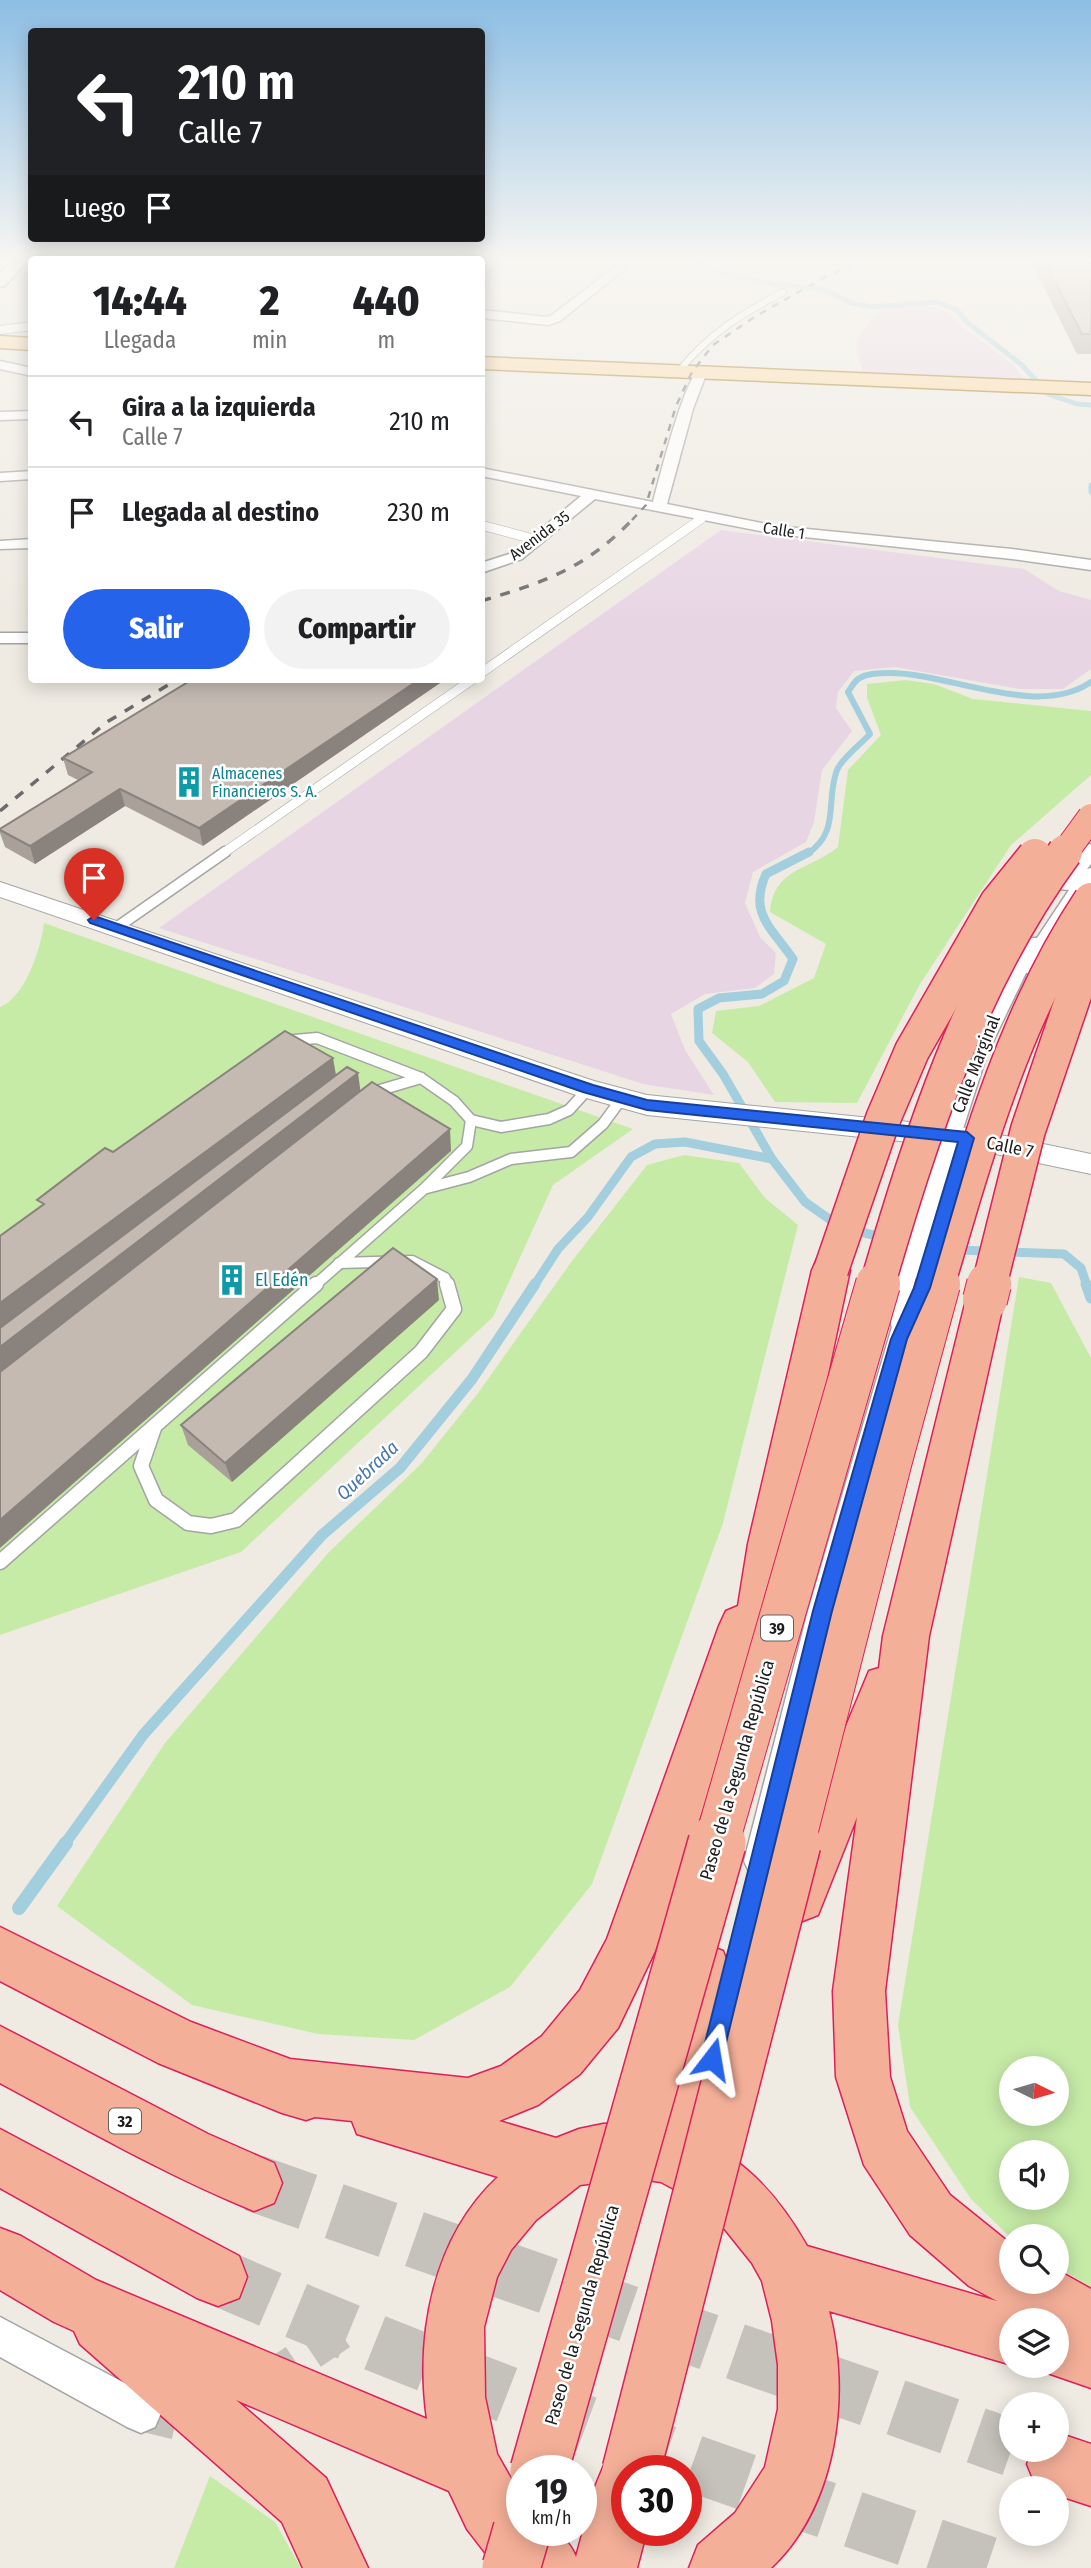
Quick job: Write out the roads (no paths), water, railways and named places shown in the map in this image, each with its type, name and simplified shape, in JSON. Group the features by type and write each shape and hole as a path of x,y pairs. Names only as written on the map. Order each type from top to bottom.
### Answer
{"highway":[{"path":"688,2146 770,1544 831,1269 883,1119 912,1051 997,903 1014,879 1037,853 1091,811"},
{"name":"Paseo de la Segunda República","path":"544,2455 815,1496 932,1111 973,1009 1004,944 1035,893 1091,817"},
{"path":"635,2455 722,2123 916,1353 970,1175 1034,997 1073,925 1091,900"},
{"path":"999,2270 930,2216 884,2145 863,2077 859,1991 906,1636 1028,1130 1091,945"},
{"path":"282,2085 468,2106 519,2086 561,2054 599,2009 629,1951 770,1544"},
{"path":"688,2146 906,1636"},
{"path":"0,1953 177,2044 282,2085 556,2166"},
{"name":"32","path":"0,2053 188,2154 254,2183"},
{"path":"533,2560 493,2510 471,2469 453,2397 454,2323 474,2256 509,2203 556,2166 583,2155 610,2150 688,2146"},
{"path":"688,2146 764,2229 788,2270 807,2336 810,2407 793,2476 759,2535 721,2568"},
{"path":"0,2157 218,2277"},
{"path":"0,2257 75,2301 471,2469"},
{"path":"788,2270 999,2331"},
{"path":"1041,2294 1091,2321"},
{"path":"75,2301 304,2500 336,2568"},
{"path":"1069,2352 1091,2358"},
{"path":"605,2568 611,2545"}],"main road":[{"path":"951,382 1091,389"}],"street":[{"path":"659,507 686,409 697,382"},
{"path":"0,416 28,415"},
{"name":"Calle 1","path":"485,473 825,537 1012,554 1091,565"},
{"path":"0,477 28,475"},
{"name":"Avenida 35","path":"485,567 517,556 592,494"},
{"path":"0,545 28,543"},
{"path":"0,638 28,638"},
{"name":"Calle Marginal","path":"688,2146 712,2059 822,1611 958,1137 976,1054 1011,978 1038,928 1091,850"},
{"name":"Calle Marginal","path":"958,1137 1024,985 1054,927 1091,874"},
{"name":"Calle 7","path":"0,888 622,1098 674,1108 958,1137 1091,1164"},
{"path":"0,2336 141,2413"}],"lane":[{"path":"485,670 705,516"},
{"path":"485,526 537,540"},
{"path":"116,928 467,683"},
{"path":"276,1045 286,1040 317,1038 349,1056 421,1078 454,1101 471,1119 501,1126 549,1119 569,1110 589,1088"},
{"path":"358,1107 380,1090 421,1078"},
{"path":"425,1188 469,1177 511,1159 571,1152 603,1124 622,1098"},
{"path":"0,1562 425,1188 467,1146 471,1119"},
{"path":"155,1425 141,1466 156,1500 188,1523 211,1526 236,1520 421,1352 454,1310 445,1278 412,1261 340,1263"}],"waterway":[{"path":"1037,382 1048,394 1077,404 1091,405"},
{"path":"1091,485 1091,492"},
{"path":"807,854 818,845 828,826 839,765 870,734 848,692 858,679 878,673 914,675 993,691 1046,696 1070,692 1091,682"},
{"path":"772,1159 723,1074 699,1041 698,1009 719,998 762,994 784,981 793,959 765,920 761,910 761,888 766,874 809,852"},
{"name":"Quebrada","path":"534,1286 558,1249 588,1217 631,1157 655,1144 685,1142 772,1159"},
{"path":"772,1159 805,1202 842,1228 887,1238"},
{"path":"915,1245 933,1249 1064,1254 1081,1268 1087,1286"},
{"name":"Quebrada","path":"64,1845 143,1735 322,1535 400,1468 472,1379 535,1284"},
{"path":"1086,1284 1091,1298"},
{"name":"Quebrada","path":"19,1908 66,1843"}],"tunnel":[{"path":"254,2183 999,2443"},
{"path":"218,2277 507,2395 800,2501 997,2568"},
{"path":"266,2382 340,2332"},
{"path":"141,2413 178,2422 201,2418"}],"railway":[{"path":"632,520 646,505 676,406 687,382"},
{"path":"485,600 545,580 563,571 598,550 632,520"},
{"path":"0,811 107,722 171,683"}],"place":[{"name":"Almacenes Financieros S. A.","path":"189,782"},
{"name":"El Edén","path":"232,1280"}]}
